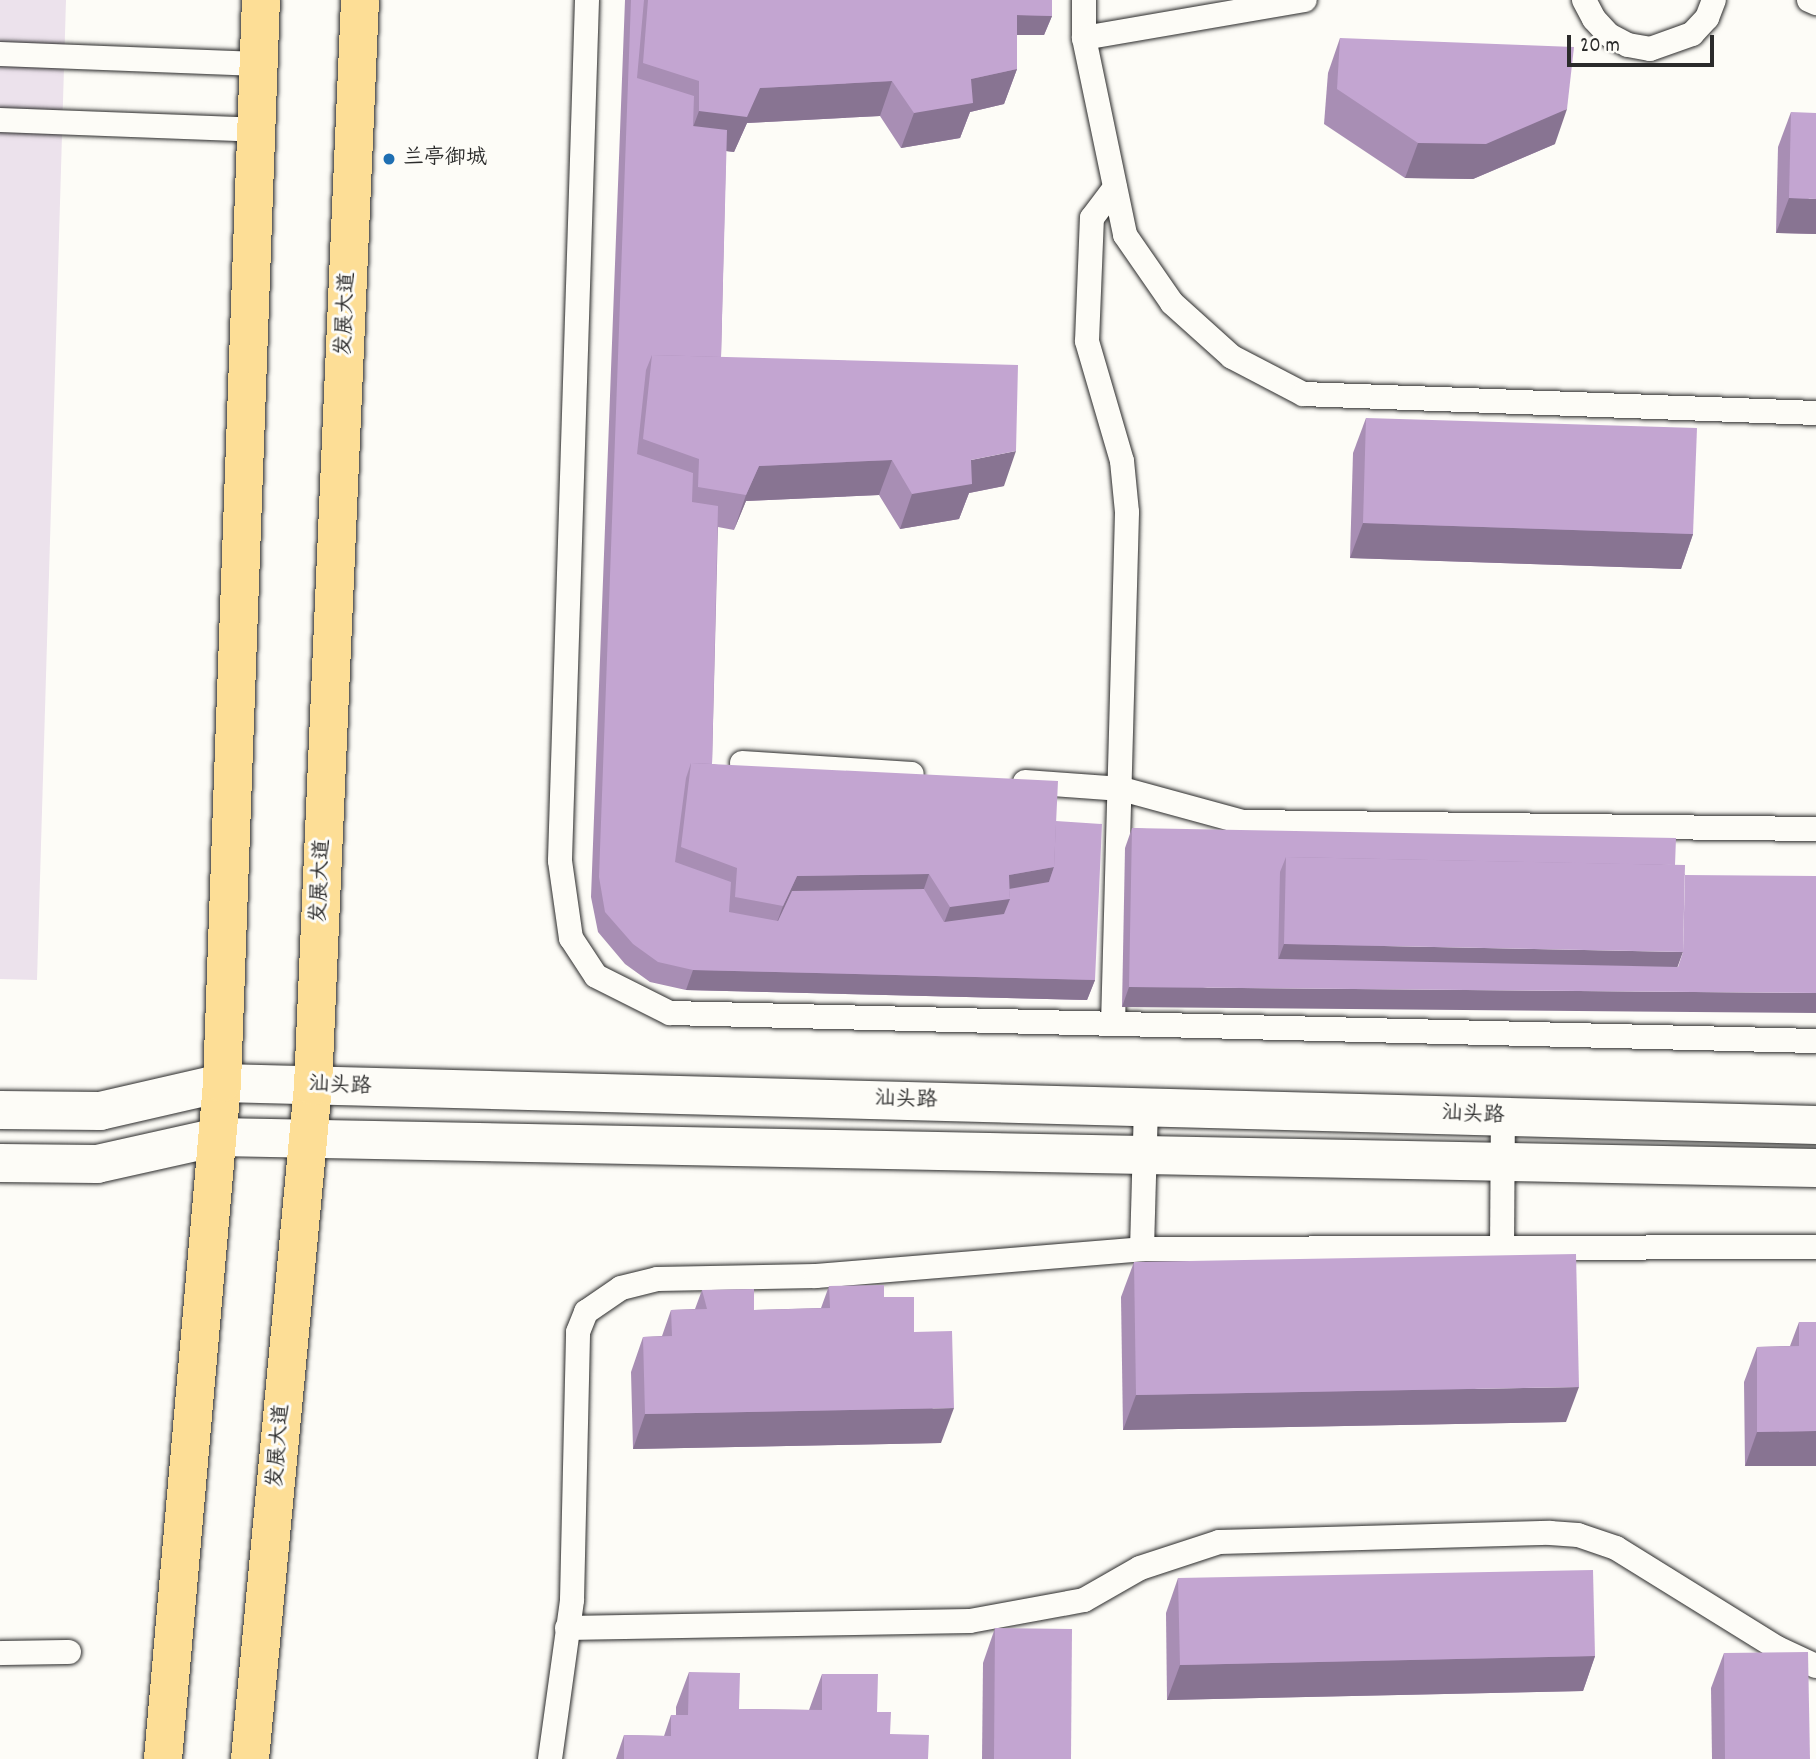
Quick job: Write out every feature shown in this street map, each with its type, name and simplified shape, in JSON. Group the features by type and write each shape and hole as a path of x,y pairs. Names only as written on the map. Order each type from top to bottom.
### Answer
{"main road":[{"path":"163,1759 222,1083 261,0"},
{"name":"发展大道","path":"250,1759 313,1086 360,0"}],"street":[{"name":"汕头路","path":"0,1110 100,1111 222,1083 1816,1125"},
{"path":"0,1163 97,1164 218,1138 1816,1168"}],"lane":[{"path":"587,0 560,861 571,938 596,976 670,1013 1816,1041"},
{"path":"1084,0 1084,38 1125,236 1172,303 1232,357 1303,394 1816,414"},
{"path":"1084,38 1306,0"},
{"path":"1584,0 1594,19 1609,35 1628,45 1650,48 1692,34 1707,18 1714,0"},
{"path":"1809,0 1816,4"},
{"path":"0,54 259,64"},
{"path":"0,120 257,130"},
{"path":"1112,1024 1117,820 1122,789 1127,512 1122,461 1087,341 1092,218 1115,188"},
{"path":"742,763 932,776"},
{"path":"1000,780 1122,789 1243,822 1816,829"},
{"path":"1142,1249 1146,1107"},
{"path":"1502,1249 1503,1117"},
{"path":"550,1759 572,1600 578,1332 586,1312 621,1288 657,1279 816,1276 1142,1249 1816,1247"},
{"path":"568,1628 970,1621 1084,1600 1140,1568 1219,1542 1550,1532 1578,1535 1616,1548 1777,1648 1816,1666"},
{"path":"0,1653 69,1652"}],"shaded area":[{"path":"0,0 66,0 37,980 0,979"}],"building":[{"path":"631,0 644,0 637,78 694,96 693,126 727,130 721,357 652,355 646,370 637,454 693,473 692,502 718,506 712,764 691,763 686,778 675,862 731,882 729,912 778,921 792,891 924,889 944,922 1004,914 1010,899 1009,889 1049,882 1054,867 1056,821 1102,824 1095,980 693,970 658,962 633,944 605,912 599,877"},
{"path":"648,0 1017,0 1017,69 971,79 973,103 914,113 892,81 760,88 747,117 699,111 699,81 643,63"},
{"path":"1017,0 1052,0 1052,16 1017,15"},
{"path":"1340,38 1574,47 1567,109 1486,144 1418,143 1337,89"},
{"path":"1791,112 1816,113 1816,199 1789,198"},
{"path":"652,355 1018,365 1016,451 971,460 972,484 912,494 892,460 759,466 746,495 698,487 699,459 643,439"},
{"path":"1366,418 1697,428 1693,534 1363,523"},
{"path":"691,763 1058,781 1054,867 1009,875 1010,899 950,907 929,874 797,876 783,906 735,897 737,868 681,847"},
{"path":"1132,828 1676,838 1675,865 1286,857 1280,872 1278,959 1678,967 1683,952 1685,875 1816,876 1816,993 1129,987"},
{"path":"1286,857 1685,865 1683,952 1284,944"},
{"path":"1576,1254 1579,1387 1136,1395 1134,1262"},
{"path":"884,1285 884,1297 914,1297 914,1332 952,1331 954,1408 645,1414 643,1337 672,1336 671,1310 707,1309 702,1290 754,1289 754,1310 830,1308 829,1286"},
{"path":"1799,1322 1816,1322 1816,1431 1757,1432 1757,1347 1799,1346"},
{"path":"1593,1570 1595,1656 1180,1665 1178,1578"},
{"path":"995,1628 1072,1629 1071,1759 994,1759"},
{"path":"1808,1652 1810,1759 1725,1759 1724,1653"},
{"path":"689,1672 740,1673 739,1709 822,1710 822,1674 878,1674 877,1712 891,1712 890,1734 929,1735 928,1759 624,1759 624,1735 671,1736 671,1715 688,1715"}],"place":[{"name":"兰亭御城","path":"389,159"}]}
